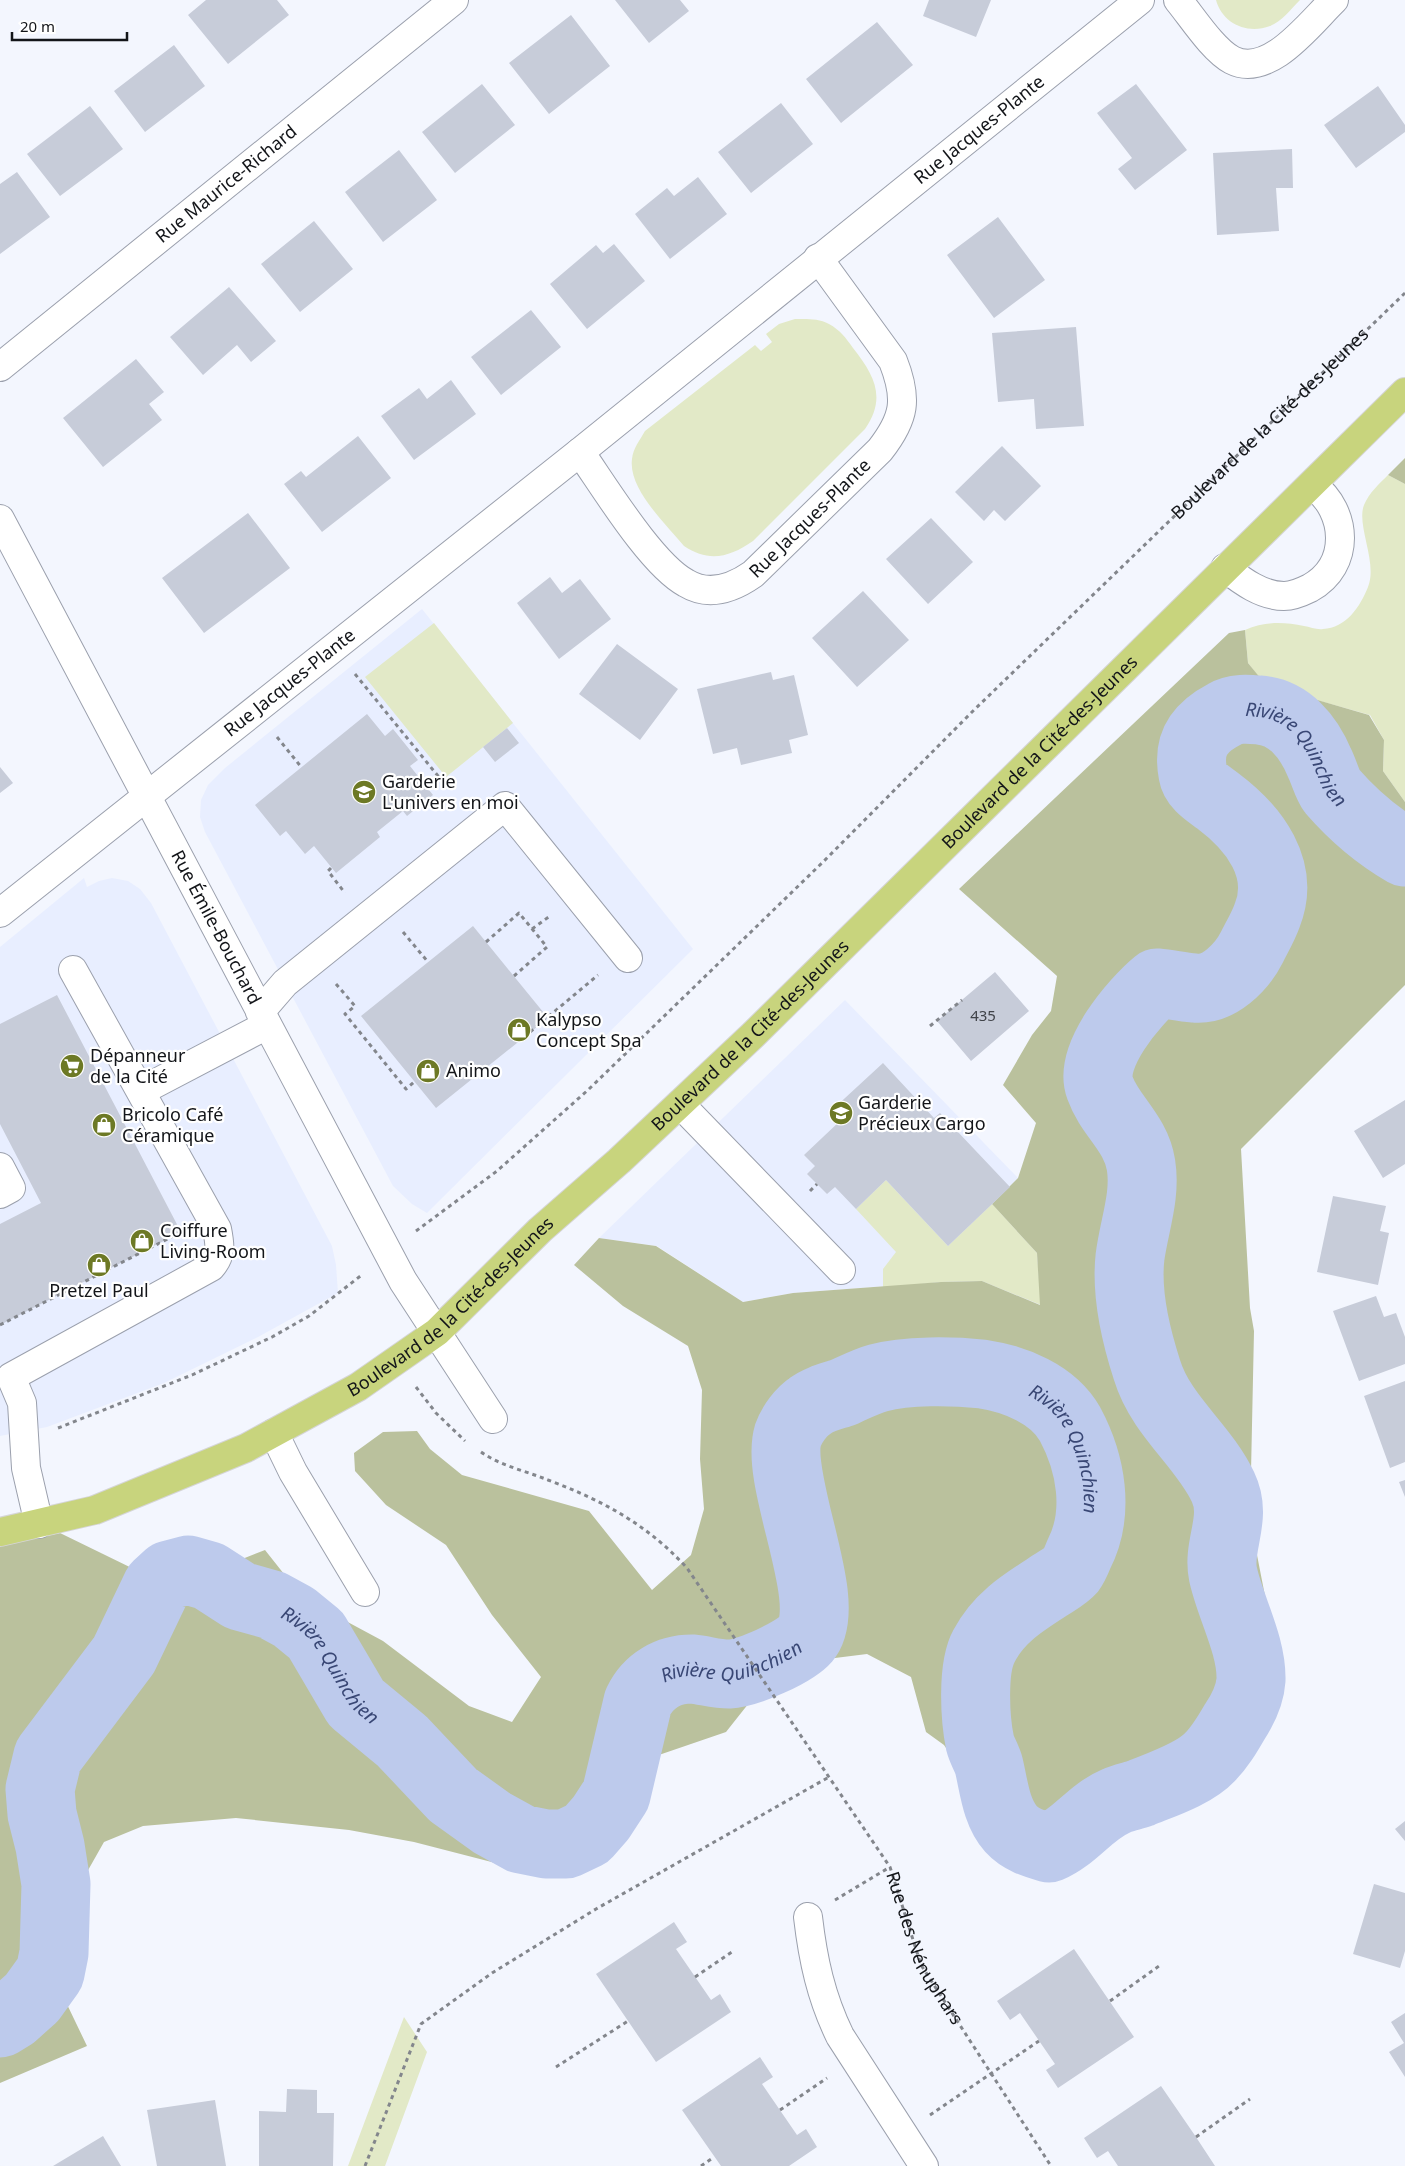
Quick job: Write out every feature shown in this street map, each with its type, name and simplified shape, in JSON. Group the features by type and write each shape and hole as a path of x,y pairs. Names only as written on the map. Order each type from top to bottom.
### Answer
{"main road":[{"name":"Boulevard de la Cité-des-Jeunes","path":"0,1532 95,1510 246,1448 358,1387 437,1332 540,1230 680,1104 893,898 1405,392"}],"street":[{"name":"Rue Maurice-Richard","path":"0,367 454,0"},
{"name":"Rue Jacques-Plante","path":"0,913 580,452 1140,0"},
{"path":"1178,0 1217,47 1230,59 1242,64 1266,62 1334,0"},
{"name":"Rue Jacques-Plante","path":"580,452 642,539 671,572 686,584 704,589 722,590 737,586 753,574 880,450 893,434 901,417 903,397 900,379 893,361 818,258"},
{"path":"1225,568 1257,590 1284,596 1301,592 1318,583 1330,572 1338,559 1340,523 1327,499 1314,484"},
{"name":"Rue Émile-Bouchard","path":"0,519 403,1282 493,1420"},
{"path":"141,1091 263,1018 285,982 506,806 628,958"},
{"path":"38,1524 26,1468 22,1403 5,1378 211,1267 217,1260 220,1246 217,1229 74,970"},
{"path":"680,1104 841,1270"},
{"path":"0,1167 11,1188 0,1194"},
{"path":"274,1434 294,1472 365,1592"},
{"path":"808,1918 813,1963 829,2014 840,2036 924,2166"}],"path":[{"name":"Boulevard de la Cité-des-Jeunes","path":"440,1215 497,1171 595,1083 823,862 980,704 1405,293"},
{"path":"350,668 438,776 426,785"},
{"path":"272,730 302,768"},
{"path":"331,868 328,871 335,880"},
{"path":"486,942 519,913 547,947 514,976"},
{"path":"418,951 428,962"},
{"path":"524,1037 585,986"},
{"path":"930,1026 962,1000"},
{"path":"345,1014 406,1089 414,1082"},
{"path":"0,1325 180,1232"},
{"path":"56,1428 192,1375 309,1316 340,1293"},
{"path":"395,1361 436,1413 458,1436 471,1446"},
{"path":"478,1450 509,1466 580,1492 626,1515 670,1549 700,1585 890,1867"},
{"path":"365,2166 421,2024 492,1973 596,1909 829,1777"},
{"name":"Rue des Nénuphars","path":"808,1918 890,1867 921,1965 1051,2166"},
{"path":"695,1977 732,1952"},
{"path":"1110,2001 1159,1966"},
{"path":"556,2067 628,2021"},
{"path":"925,2119 1039,2041"},
{"path":"780,2110 830,2076"},
{"path":"1196,2137 1250,2099"},
{"path":"701,2166 714,2157"}],"shaded area":[{"path":"422,609 693,949 427,1213 412,1204 393,1186 205,832 200,817 201,800 208,785 225,768"},
{"path":"84,878 87,887 99,881 112,878 128,881 140,889 151,903 332,1246 336,1265 338,1293 258,1337 164,1383 47,1427 0,1436 0,947"},
{"name":"Garderie Précieux Cargo","path":"845,1000 1018,1178 992,1205 1037,1253 1041,1305 982,1281 941,1282 793,1293 743,1302 657,1246 599,1238"}],"green space":[{"path":"1216,0 1300,0 1278,22 1270,26 1253,29 1244,28 1230,21 1219,8"},
{"path":"795,319 812,319 825,322 836,329 848,341 872,377 876,396 872,417 865,429 753,541 728,554 719,556 702,555 684,546 642,494 632,470 635,448 645,431 755,345 761,351 772,342 766,334 779,324"},
{"path":"1405,458 1405,484 1388,475"},
{"path":"1388,475 1405,484 1405,802 1383,771 1384,740 1370,715 1266,686 1248,663 1245,630 1274,623 1316,629 1331,628 1339,625 1351,615 1365,595 1370,577 1369,556 1362,513 1364,505 1371,493"},
{"path":"434,623 513,723 446,777 365,677"},
{"path":"1245,630 1248,663 1266,685 1369,715 1384,740 1383,771 1405,802 1405,985 1241,1149 1250,1308 1254,1331 1250,1519 1273,1637 1266,1713 1244,1762 1206,1793 1148,1809 1094,1842 1061,1858 1041,1858 1015,1853 998,1842 985,1816 978,1795 944,1745 926,1732 911,1677 867,1654 779,1665 726,1732 653,1757 634,1769 616,1797 609,1840 553,1878 414,1842 349,1830 236,1818 143,1826 104,1842 70,1902 51,1971 87,2046 0,2083 0,1546 60,1533 144,1574 212,1571 265,1550 303,1598 383,1641 469,1706 512,1722 541,1677 492,1615 446,1545 386,1505 355,1471 354,1453 383,1432 417,1431 430,1449 462,1475 589,1511 652,1590 691,1555 704,1509 700,1459 702,1390 688,1346 623,1306 574,1265 599,1238 656,1246 743,1302 793,1293 941,1282 982,1281 1040,1305 1037,1253 992,1204 1018,1178 1036,1123 1003,1085 1032,1035 1051,1011 1057,976 959,889 1229,633"},
{"path":"886,1180 948,1246 992,1204 1037,1253 1041,1305 982,1281 941,1282 883,1288 883,1269 896,1252 856,1209"},
{"path":"404,2017 427,2052 385,2166 348,2166"}],"building":[{"path":"206,0 277,0 289,15 228,64 188,15"},
{"path":"615,0 680,0 689,11 649,43"},
{"path":"929,0 991,0 976,37 923,16"},
{"path":"571,15 610,66 549,114 509,63"},
{"path":"877,22 913,65 841,123 806,79"},
{"path":"174,45 205,86 145,132 114,91"},
{"path":"482,84 515,125 455,173 422,132"},
{"path":"1136,84 1187,150 1135,190 1118,169 1132,158 1097,113"},
{"path":"1378,86 1405,125 1405,132 1356,168 1324,125"},
{"path":"781,103 813,144 751,193 718,152"},
{"path":"90,106 123,149 60,196 27,154"},
{"path":"1292,149 1293,188 1276,188 1279,231 1217,235 1213,153"},
{"path":"399,150 437,200 383,242 345,192"},
{"path":"17,172 50,217 0,254 0,184"},
{"path":"698,177 727,214 670,259 635,214 667,188 674,196"},
{"path":"998,217 1045,280 994,318 947,255"},
{"path":"314,221 353,269 300,312 261,264"},
{"path":"614,244 645,281 587,329 550,284 596,245 603,253"},
{"path":"229,287 276,341 251,362 237,345 203,375 170,337"},
{"path":"531,310 561,347 501,395 471,357"},
{"path":"1076,327 1084,426 1036,429 1034,399 998,402 992,333"},
{"path":"136,359 164,392 149,404 162,420 103,467 63,418"},
{"path":"451,380 476,414 414,460 381,416 419,388 427,399"},
{"path":"358,436 391,478 322,532 284,484 301,471 306,477"},
{"path":"1002,446 1041,486 1005,521 994,510 984,521 955,492"},
{"path":"248,513 290,568 204,633 162,578"},
{"path":"931,518 973,562 928,604 886,559"},
{"path":"550,577 562,593 580,579 611,619 559,659 517,603"},
{"path":"863,591 909,640 857,687 812,638"},
{"path":"617,644 678,689 640,740 579,694"},
{"path":"771,672 773,680 794,675 808,735 789,740 792,753 741,765 737,748 713,754 697,689"},
{"path":"367,714 385,736 393,729 418,760 410,766 433,795 407,816 403,811 377,832 380,837 336,873 314,846 305,854 286,831 280,836 255,805"},
{"path":"507,728 519,743 495,762 483,747"},
{"path":"0,767 13,783 0,793"},
{"path":"473,926 548,1018 436,1108 361,1016"},
{"path":"995,972 1029,1011 971,1061 937,1021"},
{"path":"57,995 181,1232 0,1325 0,1224 41,1203 0,1124 0,1024"},
{"path":"883,1063 934,1118 940,1113 1010,1187 948,1246 886,1180 856,1209 835,1187 827,1194 807,1174 815,1166 804,1155 841,1120 832,1110"},
{"path":"1405,1100 1405,1164 1383,1178 1354,1131"},
{"path":"1333,1196 1386,1206 1380,1231 1389,1233 1378,1285 1317,1272"},
{"path":"1376,1296 1384,1317 1396,1313 1405,1337 1405,1364 1359,1381 1333,1311"},
{"path":"1405,1381 1405,1462 1390,1468 1364,1396"},
{"path":"1405,1480 1405,1497 1399,1482"},
{"path":"1405,1821 1405,1841 1395,1829"},
{"path":"1374,1884 1405,1893 1405,1951 1400,1968 1353,1954"},
{"path":"674,1922 687,1942 676,1949 711,2000 720,1994 731,2012 656,2062 596,1974"},
{"path":"1074,1949 1134,2037 1058,2088 1046,2070 1055,2064 1020,2013 1010,2020 997,2001"},
{"path":"1405,2013 1405,2077 1389,2052 1404,2043 1391,2022"},
{"path":"760,2057 773,2077 762,2084 797,2135 806,2129 817,2147 789,2166 721,2166 682,2110"},
{"path":"1161,2086 1215,2166 1118,2166 1108,2151 1097,2158 1084,2138"},
{"path":"287,2089 317,2090 317,2113 334,2113 333,2166 259,2166 259,2111 286,2112"},
{"path":"215,2100 226,2166 157,2166 147,2110"},
{"path":"103,2136 121,2166 53,2166"}],"waterway":[{"name":"Rivière Quinchien","path":"0,2023 13,2015 32,1998 50,1973 54,1953 56,1884 50,1846 42,1814 40,1789 48,1756 124,1655 157,1586 169,1575 188,1570 209,1576 240,1596 272,1605 294,1617 316,1635 356,1703 402,1741 453,1795 492,1823 521,1839 546,1844 566,1844 587,1834 601,1818 616,1795 638,1702 653,1682 675,1671 692,1669 729,1674 737,1673 781,1656 806,1639 813,1622 814,1599 810,1571 789,1481 786,1456 788,1435 800,1415 814,1404 870,1381 890,1375 930,1372 970,1373 995,1376 1020,1384 1043,1396 1063,1413 1077,1439 1088,1471 1091,1505 1089,1522 1086,1538 1071,1570 1003,1620 990,1636 980,1655 976,1680 976,1708 980,1743 989,1766 999,1807 1011,1829 1024,1839 1049,1848 1067,1838 1098,1811 1107,1806 1196,1769 1214,1753 1240,1713 1250,1686 1250,1667 1248,1653 1223,1574 1222,1563 1228,1521 1227,1498 1215,1472 1172,1416 1153,1387 1136,1329 1129,1285 1129,1271 1141,1200 1141,1165 1134,1143 1104,1098 1100,1088 1098,1075 1101,1061 1115,1031 1137,1003 1157,983 1189,988 1203,988 1221,982 1236,970 1248,955 1267,916 1272,899 1272,882 1269,866 1263,851 1244,824 1199,786 1194,778 1192,763 1194,745 1202,731 1216,719 1229,712 1246,709 1270,712 1280,715 1289,721 1310,744 1332,791 1366,825 1405,852"}],"place":[{"name":"Garderie L'univers en moi","path":"364,792"},
{"name":"Kalypso Concept Spa","path":"519,1030"},
{"name":"Dépanneur de la Cité","path":"72,1066"},
{"name":"Animo","path":"428,1071"},
{"name":"Garderie Précieux Cargo","path":"841,1113"},
{"name":"Bricolo Café Céramique","path":"104,1125"},
{"name":"Coiffure Living-Room","path":"142,1241"},
{"name":"Pretzel Paul","path":"99,1265"}]}
